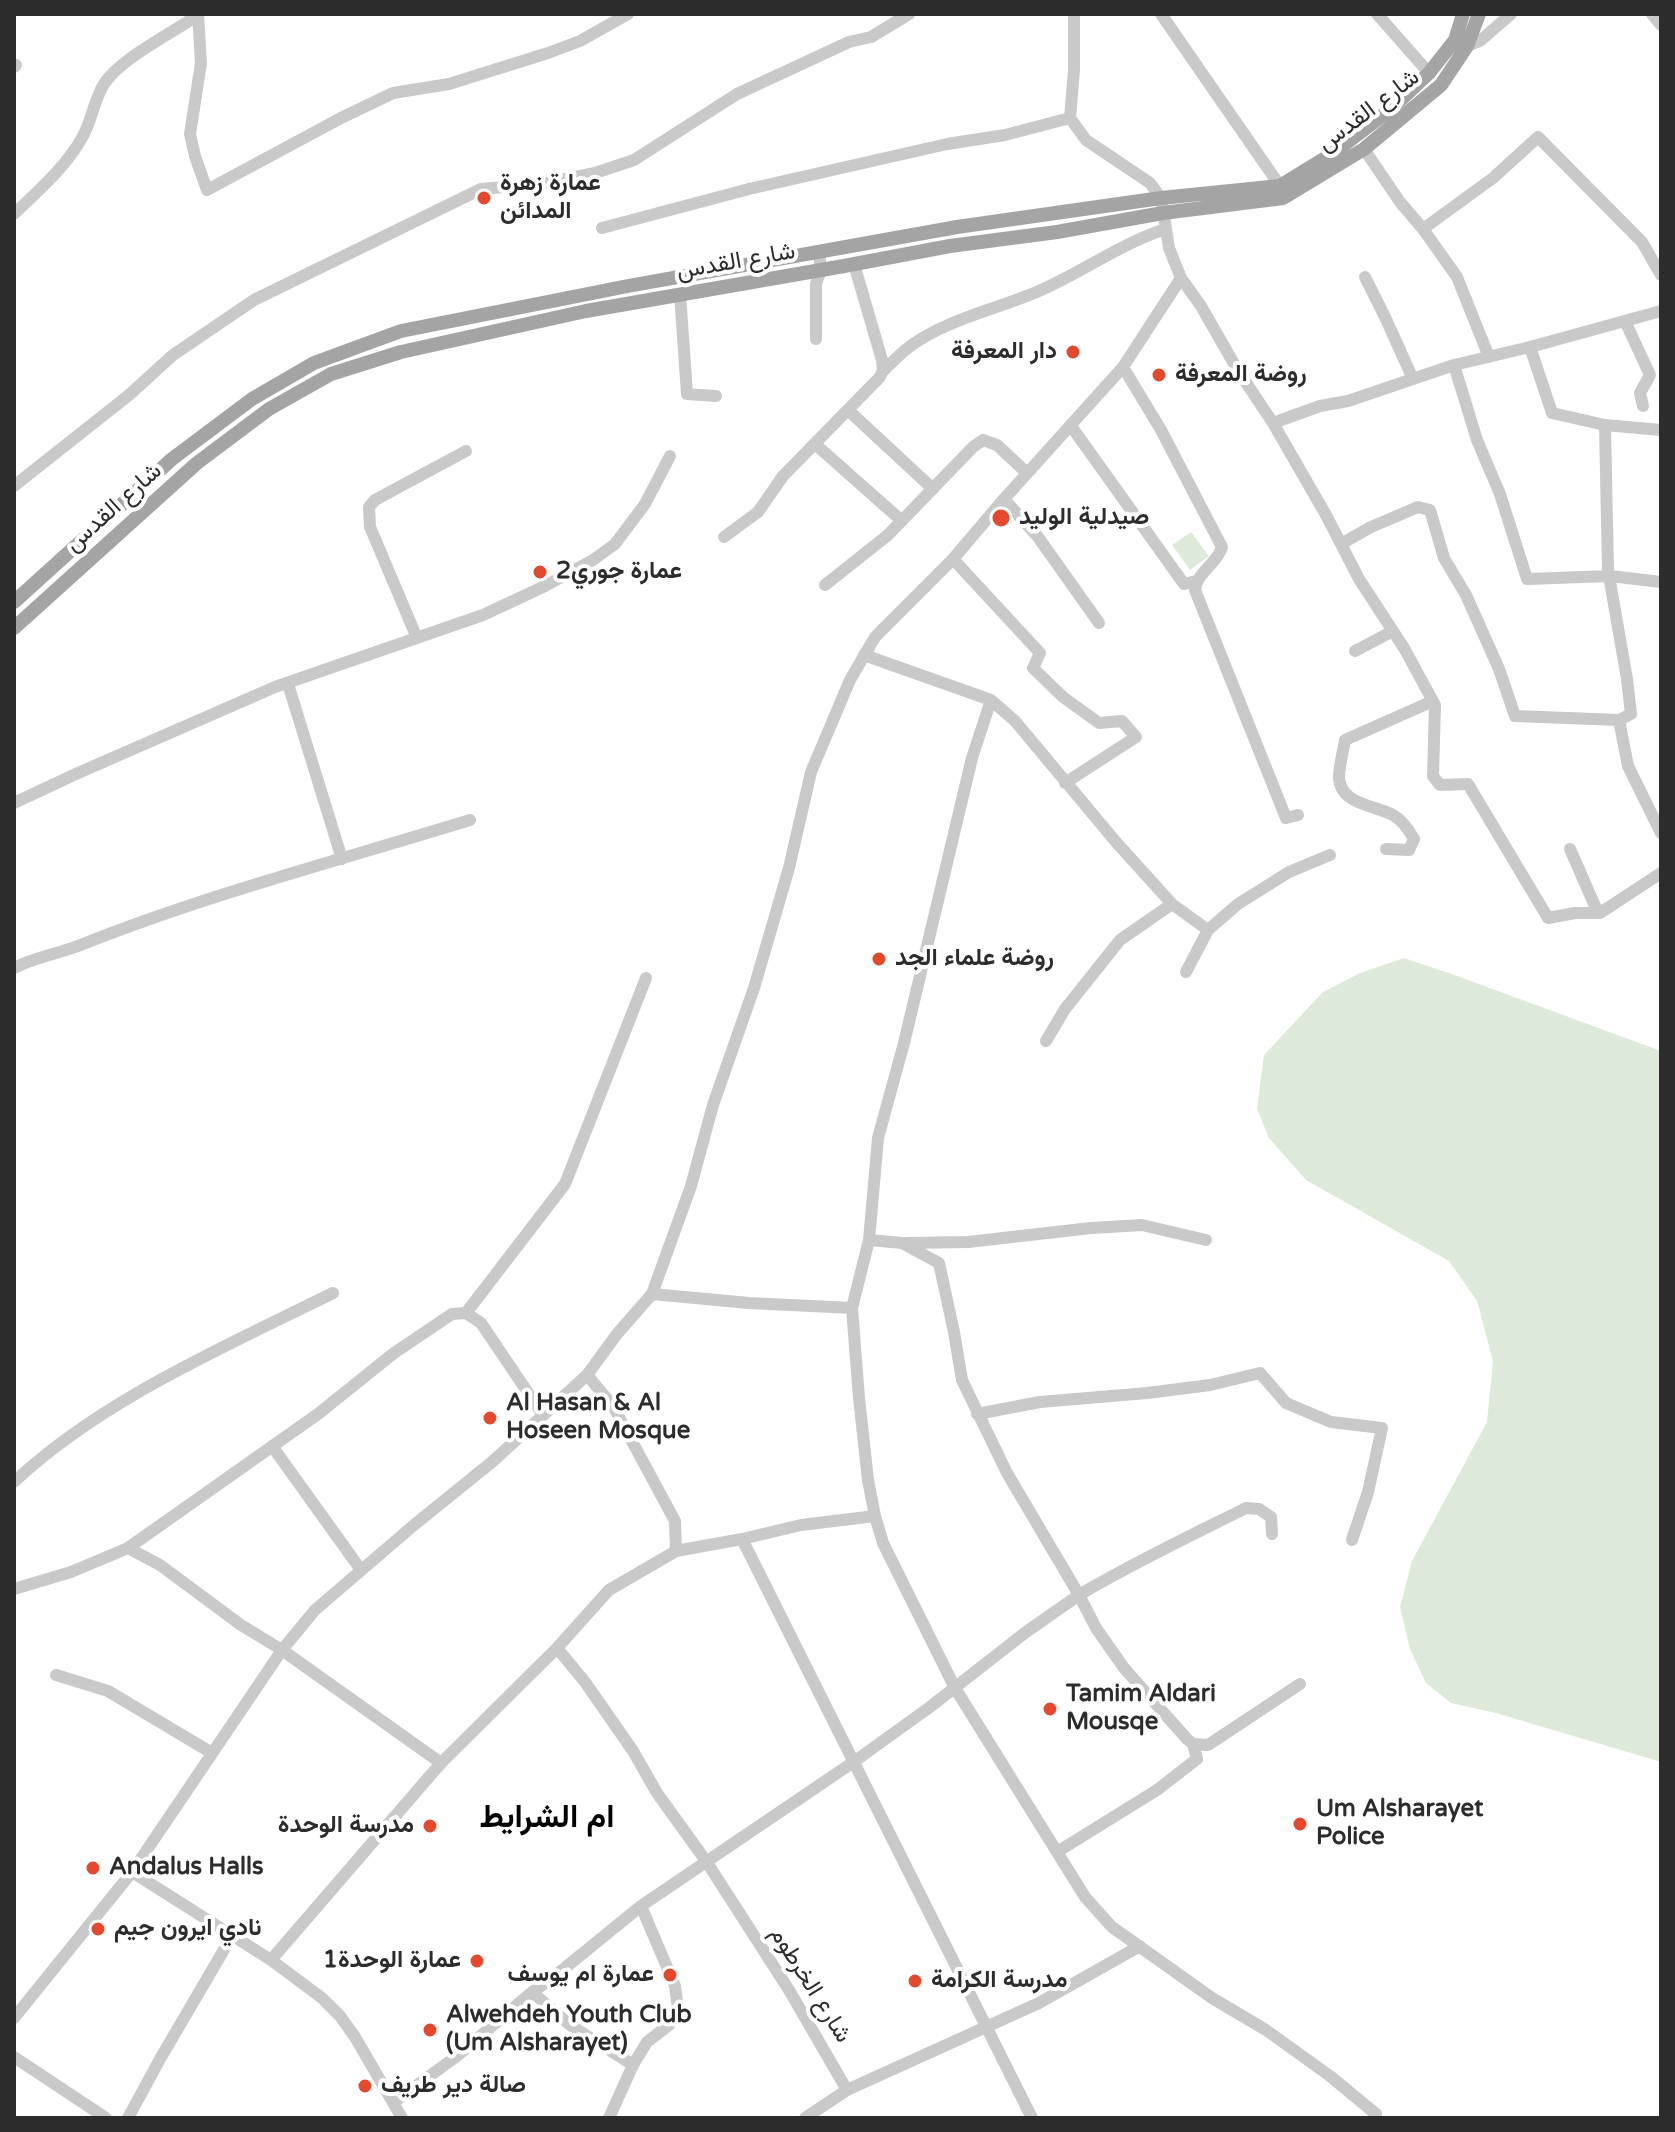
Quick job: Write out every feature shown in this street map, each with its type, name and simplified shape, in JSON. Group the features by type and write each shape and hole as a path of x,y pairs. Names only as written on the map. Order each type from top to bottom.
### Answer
{"main road":[{"name":"شارع القدس","path":"14,628 197,463 269,409 331,374 401,352 586,311 950,246 1057,232 1162,206 1280,186 1332,154 1392,108 1429,73 1455,40 1463,14"},
{"name":"شارع القدس","path":"14,602 172,459 252,399 314,363 401,331 628,286 957,227 1162,206 1283,198 1364,149 1441,85 1467,46 1479,14"}],"street":[{"path":"198,14 201,63 190,134 207,190 393,93 449,84 548,53 580,41 628,14"},
{"path":"14,214 77,146 104,84 117,70 198,14"},
{"path":"14,486 129,395 173,355 254,300 481,189 541,184 595,173 634,160 737,94 849,42 871,37 909,14"},
{"path":"1074,14 1070,118 1086,140 1150,183 1162,206 1169,248 1181,278 1273,423 1359,579 1435,705 1435,779 1440,785 1468,784 1548,918 1600,913 1661,873"},
{"path":"1161,14 1280,186"},
{"path":"1377,14 1429,73"},
{"path":"1467,46 1480,41 1511,14"},
{"path":"1652,14 1661,25"},
{"path":"602,228 749,189 947,144 1005,135 1070,118"},
{"path":"1423,229 1493,178 1538,137 1642,242 1661,275"},
{"path":"1364,149 1457,277 1489,357"},
{"path":"724,537 758,512 783,476 910,346 973,315 1039,291 1087,268 1124,245 1166,229"},
{"path":"816,339 816,284 821,270 819,252"},
{"path":"854,264 882,360 882,372"},
{"path":"1365,277 1413,379"},
{"path":"14,2018 132,1872 282,1650 315,1610 492,1462 587,1375 652,1294 691,1186 713,1105 754,988 789,868 811,772 850,680 875,637 953,559 1123,367 1181,278"},
{"path":"680,294 687,394 716,396"},
{"path":"1273,423 1454,365 1661,311"},
{"path":"1625,321 1650,375 1640,393 1643,406"},
{"path":"1530,347 1552,413 1605,425 1661,430"},
{"path":"1454,365 1477,440 1500,494 1527,579 1610,576 1661,582"},
{"path":"1071,426 1184,584 1196,581 1219,557 1222,547 1161,430 1123,367"},
{"path":"848,410 933,489"},
{"path":"1341,544 1418,507 1430,510 1444,558 1472,607 1515,716 1619,720 1631,714 1610,576 1605,425"},
{"path":"825,585 888,535 983,440 997,445 1027,473"},
{"path":"815,444 902,521"},
{"path":"417,638 370,527 369,507 375,500 466,451"},
{"path":"14,803 204,717 483,615 543,587 593,560 615,544 645,504 670,456"},
{"path":"1004,499 1038,537 1099,623"},
{"path":"953,559 1040,653 1033,668 1063,697 1099,723 1122,721 1136,737 1065,783"},
{"path":"1196,581 1195,590 1286,818 1298,815"},
{"path":"1355,651 1393,631"},
{"path":"864,655 991,700 1015,721 1065,783 1172,904 1208,930"},
{"path":"288,684 342,859"},
{"path":"991,700 972,758 904,1043 878,1138 869,1240 852,1308 868,1480 875,1516 883,1543 955,1688 1085,1897 1112,1927 1330,2076 1376,2114 1375,2118"},
{"path":"1386,849 1409,850 1414,839 1394,815 1352,799 1344,792 1339,780 1345,740 1433,701"},
{"path":"1619,720 1628,766 1661,833"},
{"path":"14,968 34,958 62,953 229,891 470,820"},
{"path":"1570,849 1600,913"},
{"path":"1186,972 1208,930 1238,904 1289,872 1330,855"},
{"path":"1046,1041 1065,1009 1120,940 1172,904"},
{"path":"466,1313 565,1184 646,978"},
{"path":"869,1240 968,1242 1142,1225 1206,1240"},
{"path":"902,1243 939,1263 962,1380 1007,1473 1096,1628 1124,1668 1175,1727 1193,1744 1202,1746 1213,1742 1300,1684"},
{"path":"14,1482 39,1459 90,1423 151,1386 333,1293"},
{"path":"652,1294 852,1308"},
{"path":"14,1589 71,1572 128,1548 318,1414 406,1344 452,1314 466,1313 481,1323 543,1415"},
{"path":"977,1414 1040,1402 1210,1385 1260,1373 1286,1403 1331,1422 1382,1428 1368,1492 1352,1540"},
{"path":"587,1375 613,1406 675,1521 676,1551"},
{"path":"272,1446 361,1570"},
{"path":"394,2102 457,2056 641,1906 855,1761 1079,1595 1125,1567 1246,1508 1259,1509 1271,1517 1272,1534"},
{"path":"271,1960 441,1763 557,1648 609,1590 676,1551 801,1525 875,1516"},
{"path":"742,1539 1032,2118"},
{"path":"128,1548 160,1565 441,1763"},
{"name":"شارع الخرطوم","path":"557,1648 585,1682 633,1751 657,1793 706,1861 789,1990 847,2090"},
{"path":"56,1675 108,1691 212,1753"},
{"path":"1057,1852 1157,1790 1197,1759 1193,1744"},
{"path":"132,1872 271,1960 322,1998 340,2016 363,2049 402,2118"},
{"path":"609,2118 647,2042 669,2025 678,2009 675,1986 641,1906"},
{"path":"128,2118 232,1936"},
{"path":"805,2118 847,2090 1039,2003 1140,1946"},
{"path":"532,1992 570,2025 633,2065"},
{"path":"14,2057 106,2118"}],"green space":[{"path":"1191,532 1209,556 1190,570 1172,545"},
{"path":"1404,958 1661,1051 1661,1762 1496,1713 1451,1703 1426,1683 1410,1649 1400,1607 1412,1561 1487,1422 1493,1361 1477,1301 1449,1261 1306,1180 1269,1138 1257,1109 1264,1055 1323,992 1360,973"}],"place":[{"name":"عمارة زهرة المدائن","path":"484,198"},
{"name":"دار المعرفة","path":"1073,352"},
{"name":"روضة المعرفة","path":"1159,375"},
{"name":"صيدلية الوليد","path":"1001,518"},
{"name":"عمارة جوري2","path":"540,572"},
{"name":"روضة علماء الجد","path":"879,959"},
{"name":"Al Hasan & Al Hoseen Mosque","path":"490,1418"},
{"name":"Tamim Aldari Mousqe","path":"1050,1709"},
{"name":"Um Alsharayet Police","path":"1300,1824"},
{"name":"مدرسة الوحدة","path":"430,1826"},
{"name":"Andalus Halls","path":"93,1868"},
{"name":"نادي ايرون جيم","path":"98,1929"},
{"name":"عمارة الوحدة1","path":"477,1961"},
{"name":"عمارة ام يوسف","path":"670,1975"},
{"name":"مدرسة الكرامة","path":"915,1981"},
{"name":"Alwehdeh Youth Club (Um Alsharayet)","path":"430,2030"},
{"name":"صالة دير طريف","path":"365,2086"}],"district":[{"name":"ام الشرايط","path":"547,1819"}]}
